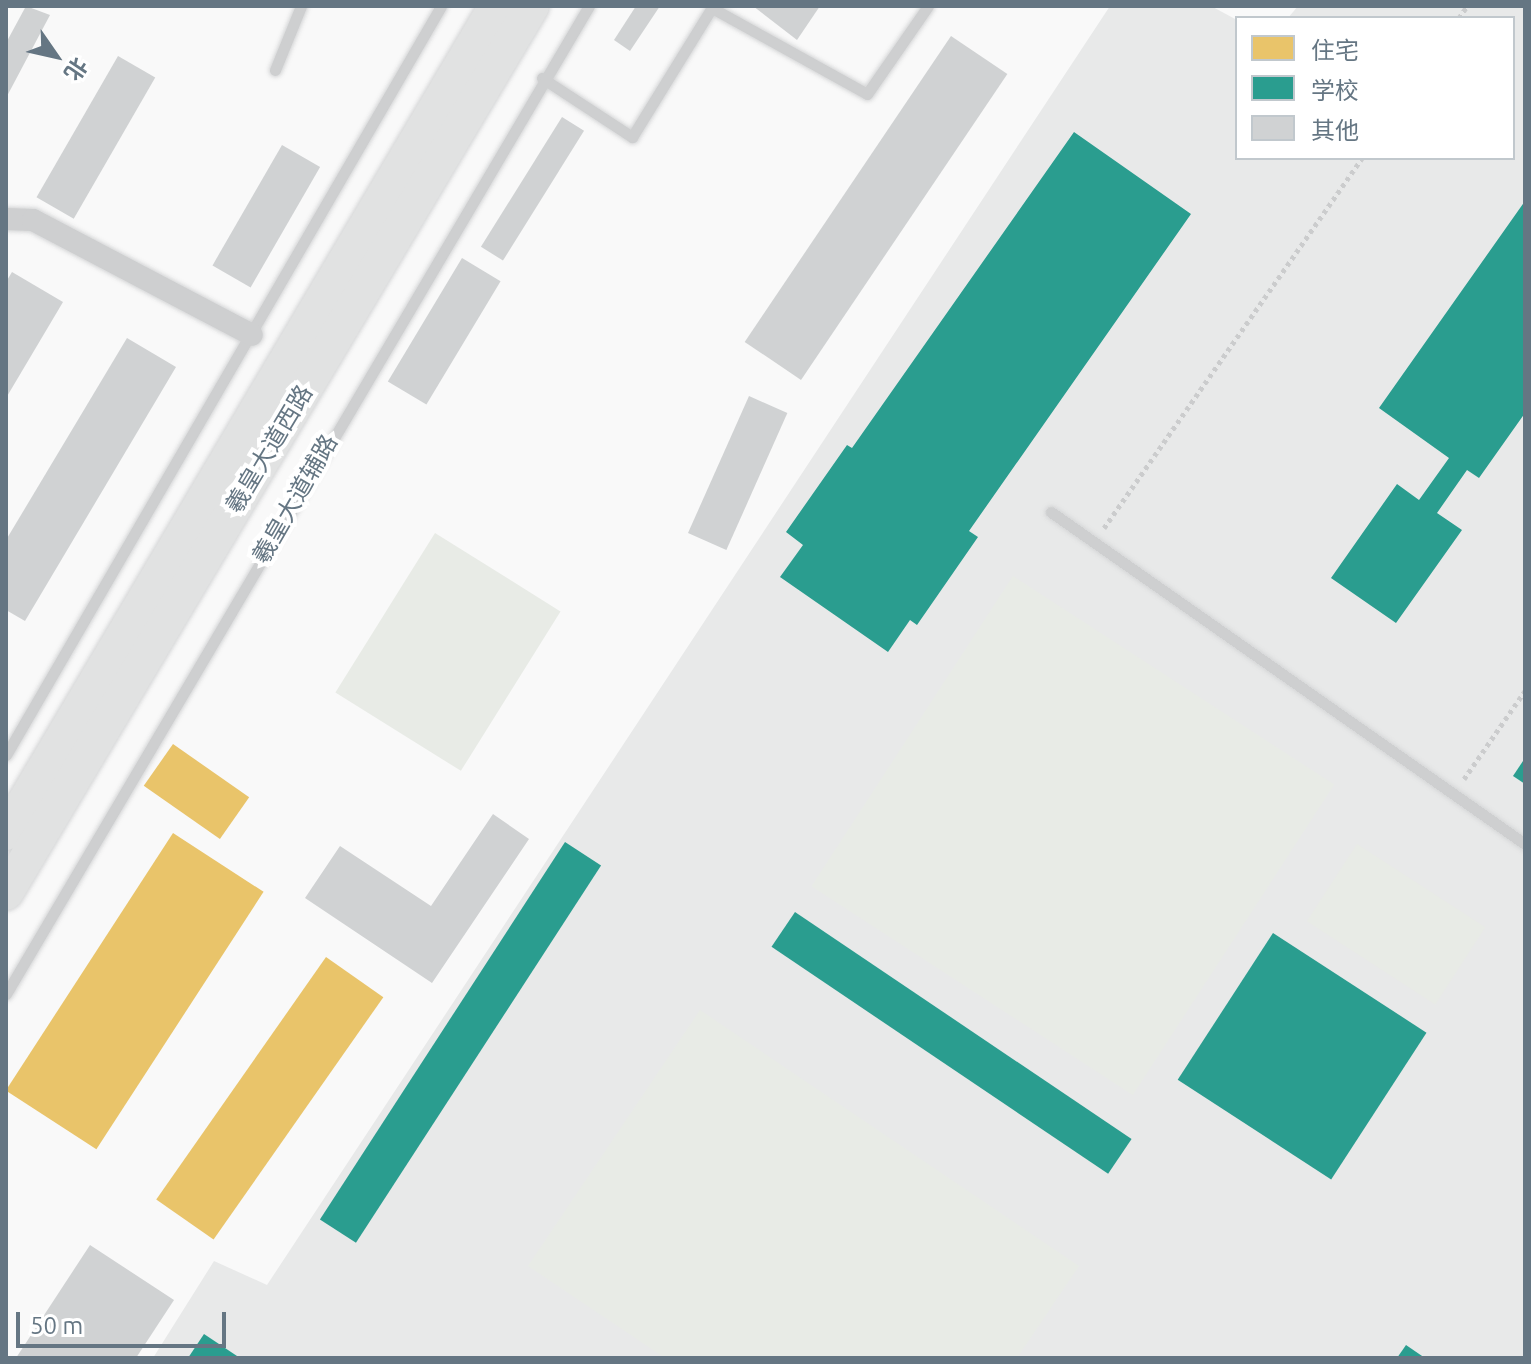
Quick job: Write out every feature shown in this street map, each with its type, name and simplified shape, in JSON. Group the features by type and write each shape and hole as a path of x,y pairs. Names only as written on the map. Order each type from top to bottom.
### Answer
{"main road":[{"name":"羲皇大道西路","path":"6,833 496,6"},
{"name":"羲皇大道西路","path":"6,893 532,6"}],"street":[{"path":"6,219 33,220 252,335"}],"lane":[{"path":"275,70 301,6"},
{"path":"6,755 441,6"},
{"name":"羲皇大道辅路","path":"6,994 542,78 589,6"},
{"path":"542,78 632,137 712,7 867,94 928,6"},
{"path":"1051,512 1525,844"}],"path":[{"path":"1094,542 1361,160"},
{"path":"1453,794 1525,691"}],"shaded area":[{"path":"1110,6 1211,6 1235,19 1235,160 1515,160 1515,16 1290,16 1298,6 1525,6 1525,1358 153,1358 214,1261 267,1285"},
{"path":"435,533 561,611 461,771 335,692"},
{"path":"1013,576 1334,785 1133,1095 811,886"},
{"path":"1357,844 1485,927 1435,1004 1307,921"},
{"path":"700,1010 1079,1266 1017,1358 665,1358 528,1266"}],"building: 住宅":[{"path":"173,744 249,797 220,839 144,786"},
{"path":"173,833 264,892 96,1149 6,1090"},
{"path":"326,957 383,997 214,1240 156,1199"}],"building: 学校":[{"path":"1074,132 1191,214 969,531 978,537 917,625 910,620 888,652 780,577 803,545 786,532 847,445 852,448"},
{"path":"1525,201 1525,413 1479,478 1467,470 1437,513 1462,530 1396,623 1331,578 1397,484 1419,500 1449,458 1379,408"},
{"path":"1525,758 1525,784 1513,776"},
{"path":"565,842 601,865 356,1243 320,1219"},
{"path":"795,912 1132,1139 1108,1174 772,947"},
{"path":"1273,933 1426,1033 1331,1179 1178,1080"},
{"path":"204,1334 240,1358 188,1358"},
{"path":"1406,1345 1425,1358 1397,1358"}],"building: 其他":[{"path":"26,6 50,15 6,98 6,43"},
{"path":"636,6 660,6 630,51 614,40"},
{"path":"753,6 820,6 797,40"},
{"path":"951,36 1007,74 801,380 745,342"},
{"path":"118,56 155,78 74,219 37,197"},
{"path":"562,117 584,131 503,261 481,247"},
{"path":"282,145 320,167 251,287 212,265"},
{"path":"462,258 501,281 426,405 388,381"},
{"path":"12,272 63,302 6,398 6,282"},
{"path":"127,338 176,367 25,621 6,610 6,540"},
{"path":"749,396 787,413 726,550 688,533"},
{"path":"493,814 529,839 432,983 305,898 340,846 431,906"},
{"path":"90,1245 174,1300 136,1358 16,1358"}]}
